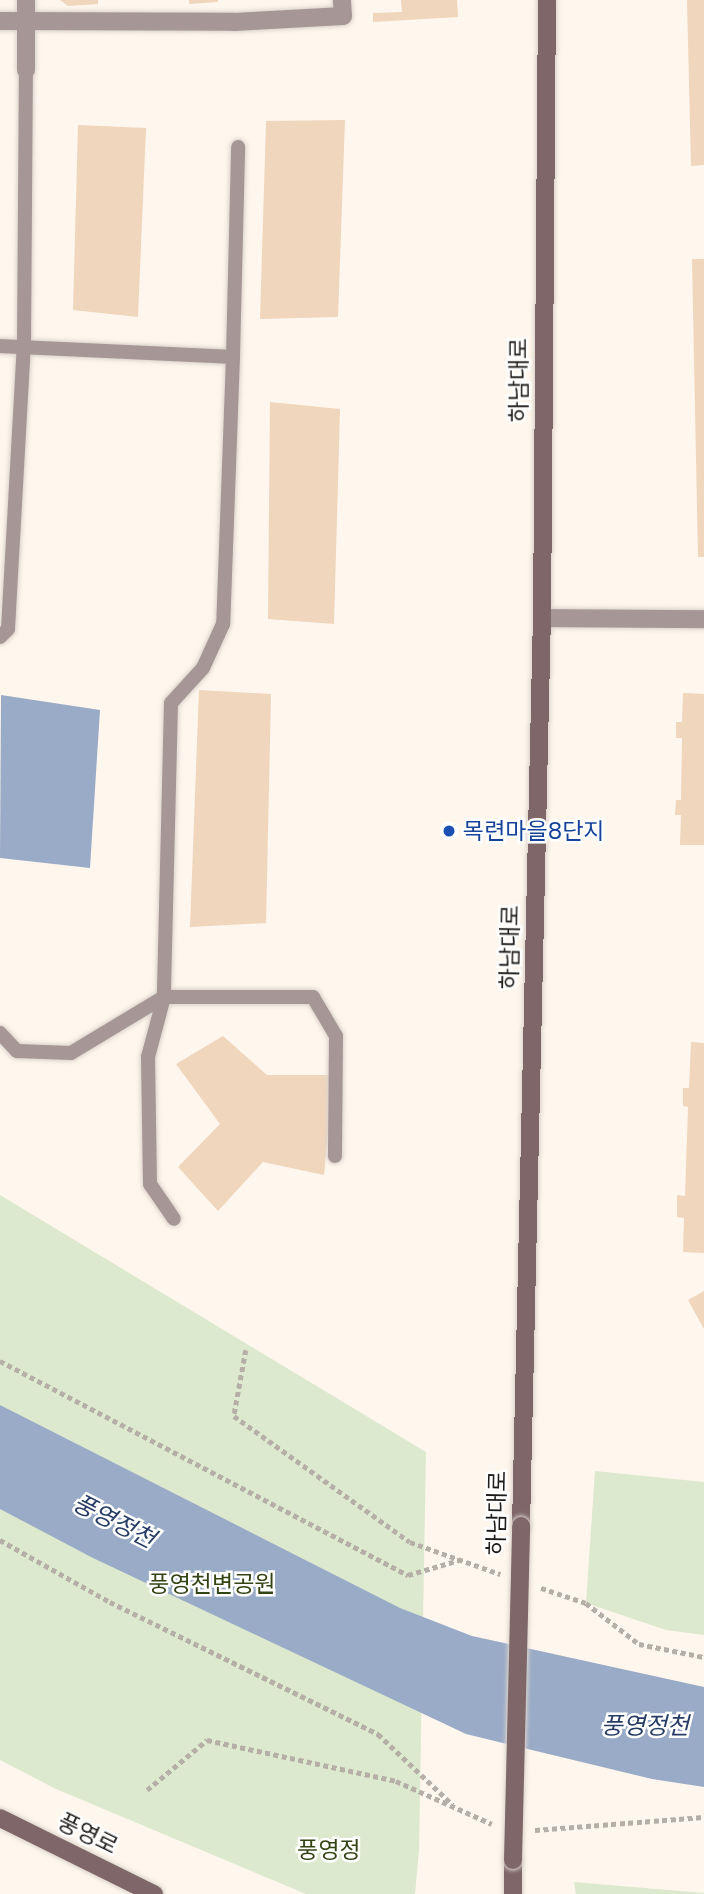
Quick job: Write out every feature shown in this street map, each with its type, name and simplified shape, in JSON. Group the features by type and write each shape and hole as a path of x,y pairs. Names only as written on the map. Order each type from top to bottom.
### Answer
{"main road":[{"name":"하남대로","path":"513,1894 541,618 547,0"},
{"name":"풍영로","path":"0,1818 154,1894"}],"street":[{"path":"26,0 26,70"},
{"path":"0,21 234,22 343,16 342,0"},
{"path":"541,618 704,620"}],"lane":[{"path":"0,637 8,629 24,345 26,70"},
{"path":"174,1219 150,1184 148,1057 164,997 171,703 203,668 223,624 238,147"},
{"path":"0,346 24,345 233,358"},
{"path":"0,1032 17,1051 71,1053 164,997 313,996 336,1036 335,1156"}],"path":[{"path":"246,1350 234,1416 410,1542 510,1577"},
{"path":"0,1361 408,1575 460,1560"},
{"path":"0,1540 110,1602 378,1734 418,1767 456,1808"},
{"path":"535,1586 586,1603 639,1644 704,1657"},
{"path":"147,1790 207,1740 396,1781 503,1829"},
{"path":"528,1829 566,1830 704,1817"}],"green space":[{"name":"풍영천변공원","path":"0,1195 426,1452 419,1850 415,1894 306,1894 56,1789 0,1760"},
{"path":"595,1471 704,1482 704,1635 666,1630 586,1603"},
{"path":"574,1882 704,1893 704,1894 576,1894"}],"water":[{"path":"1,695 100,710 90,868 0,858"},
{"name":"풍영정천","path":"0,1405 400,1608 472,1636 704,1687 704,1787 652,1779 466,1734 93,1558 0,1509"}],"building":[{"path":"60,0 98,0 98,4 68,6"},
{"path":"189,0 218,0 218,2 189,4"},
{"path":"401,0 457,0 458,17 373,22 373,13 402,12"},
{"path":"687,0 704,0 704,165 691,166"},
{"path":"345,120 338,317 260,319 266,121"},
{"path":"78,125 146,128 138,317 73,310"},
{"path":"692,259 704,259 704,557 698,557"},
{"path":"270,402 340,409 334,624 268,619"},
{"path":"199,690 271,694 266,923 190,927"},
{"path":"683,693 704,694 704,845 680,845 681,815 675,815 676,800 681,800 682,738 676,738 676,722 682,722"},
{"path":"223,1036 267,1075 333,1075 324,1175 263,1162 218,1211 178,1167 220,1124 176,1064"},
{"path":"691,1042 704,1043 704,1253 683,1252 684,1218 677,1217 677,1195 685,1196 688,1107 683,1106 683,1088 689,1088"},
{"path":"704,1291 704,1329 688,1300"}],"place":[{"name":"목련마을8단지","path":"449,831"}],"park label":[{"name":"풍영정","path":"329,1850"}]}
